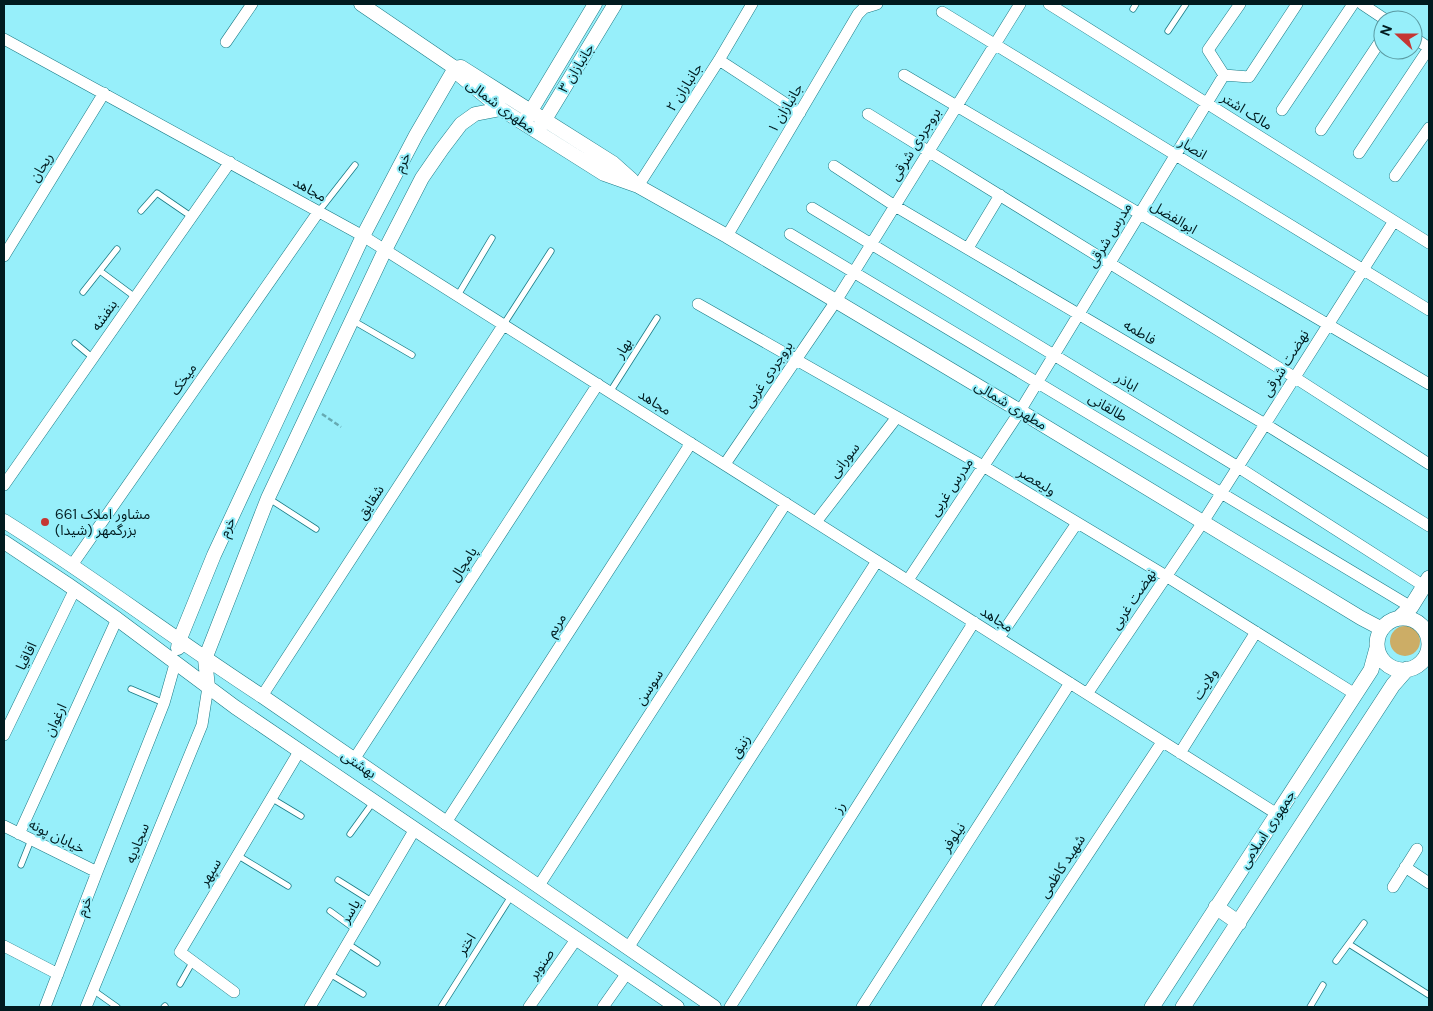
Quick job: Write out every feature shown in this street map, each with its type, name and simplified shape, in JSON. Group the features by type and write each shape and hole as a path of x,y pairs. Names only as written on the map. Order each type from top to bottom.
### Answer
{"main road":[{"path":"1399,618 1411,607 1427,582"},
{"path":"1399,618 1407,618 1414,621 1426,632 1429,642 1424,659 1418,667 1399,669 1384,662 1378,648 1377,641 1382,629 1392,620 1399,618"},
{"name":"جمهوری اسلامی","path":"1152,1007 1371,670 1378,648"},
{"name":"جمهوری اسلامی","path":"1183,1007 1393,685 1418,667"},
{"path":"1216,907 1239,923"}],"street":[{"path":"226,42 252,4"},
{"path":"362,4 455,68"},
{"name":"جانبازان ۳","path":"523,124 595,4"},
{"name":"جانبازان ۳","path":"537,133 615,4"},
{"name":"جانبازان ۲","path":"638,186 719,60 752,4"},
{"name":"جانبازان ۱","path":"727,236 858,14 864,8 877,4"},
{"name":"بروجردی شرقی","path":"836,301 1020,4"},
{"name":"مالک اشتر","path":"1049,4 1429,243"},
{"path":"1240,4 1208,50 1224,76 1249,77 1297,4"},
{"path":"1282,110 1353,4"},
{"path":"1362,4 1373,11"},
{"name":"انصار","path":"942,12 1429,310"},
{"name":"مجاهد","path":"4,39 363,236 1277,814"},
{"path":"1359,153 1429,48"},
{"path":"1321,130 1373,52"},
{"path":"561,60 576,69"},
{"path":"719,60 800,113"},
{"name":"مطهری شمالی","path":"638,186 613,164 531,110 461,67 455,68 457,73 501,110 604,174 638,186 727,236 1382,629"},
{"name":"خرم","path":"46,1007 96,872 164,703 175,664 179,641 214,555 363,236 416,135 455,68"},
{"name":"ابوالفضل","path":"904,75 1429,384"},
{"name":"مدرس شرقی","path":"1020,411 1224,76"},
{"name":"ریحان","path":"4,256 104,93"},
{"name":"خرم","path":"208,687 205,659 268,498 385,250 422,178 461,124 475,114 501,110"},
{"path":"868,114 1294,377 1429,464"},
{"path":"1395,176 1429,128"},
{"name":"بنفشه","path":"4,485 230,162"},
{"name":"فاطمه","path":"834,166 895,206 1265,424 1429,526"},
{"path":"968,248 1000,195"},
{"name":"اباذر","path":"812,208 1427,582"},
{"name":"میخک","path":"72,565 319,211"},
{"name":"نهضت شرقی","path":"1203,522 1394,221"},
{"name":"طالقانی","path":"790,234 1411,607"},
{"name":"بروجردی غربی","path":"725,464 836,301"},
{"name":"ولیعصر","path":"698,304 983,466 1166,576 1355,694"},
{"name":"شقایق","path":"262,696 504,324"},
{"name":"پامچال","path":"354,761 598,384"},
{"name":"مدرس غربی","path":"908,580 1020,411"},
{"name":"سورانی","path":"816,522 897,417"},
{"name":"مریم","path":"445,824 691,443"},
{"name":"سوسن","path":"538,887 786,503"},
{"name":"بهشتی","path":"4,521 72,565 205,659 262,696 445,824 714,1007"},
{"name":"نهضت غربی","path":"1087,694 1203,522"},
{"path":"1000,638 1077,523"},
{"name":"بهشتی","path":"4,542 75,589 208,687 677,1007"},
{"name":"زنبق","path":"628,948 877,561"},
{"name":"اقاقیا","path":"4,735 75,589"},
{"name":"ارغوان","path":"19,834 117,619"},
{"name":"رز","path":"730,1007 974,622"},
{"name":"ولایت","path":"1180,753 1256,632"},
{"name":"نیلوفر","path":"862,1007 1070,683"},
{"name":"سجادیه","path":"86,1007 202,725 208,687"},
{"name":"شهید کاظمی","path":"988,1007 1162,742"},
{"name":"سپهر","path":"234,992 180,952 300,750"},
{"name":"خیابان پونه","path":"4,826 96,872"},
{"name":"یاسر","path":"310,1007 415,829"},
{"path":"1393,887 1417,849"},
{"path":"1405,867 1429,883"},
{"name":"صنوبر","path":"529,1007 577,938"},
{"path":"4,946 58,974"},
{"path":"603,1007 627,973"}],"lane":[{"path":"1168,31 1186,4"},
{"path":"319,211 355,165"},
{"path":"141,210 157,193 192,217"},
{"path":"458,295 492,238"},
{"path":"83,292 117,249"},
{"path":"504,324 550,251"},
{"path":"100,271 135,297"},
{"name":"بهار","path":"610,392 657,318"},
{"path":"352,320 412,355"},
{"path":"75,343 93,358"},
{"path":"268,498 316,529"},
{"path":"131,689 164,703"},
{"path":"271,798 301,816"},
{"path":"350,834 374,801"},
{"path":"21,865 31,840"},
{"path":"237,855 288,886"},
{"path":"338,880 373,902"},
{"name":"اختر","path":"441,1007 512,895"},
{"path":"330,911 356,930"},
{"path":"1336,962 1364,923"},
{"path":"348,944 377,963"},
{"path":"1349,944 1429,995"},
{"path":"180,984 193,961"},
{"path":"330,974 364,994"},
{"path":"1310,1007 1323,986"},
{"path":"93,990 117,1007"}],"path":[{"path":"311,407 342,427"}],"shaded area":[{"path":"1405,626 1411,627 1419,635 1419,647 1411,655 1405,656 1399,655 1391,647 1390,641 1391,635 1399,627"}],"place":[{"name":"مشاور املاک 661 بزرگمهر (شیدا)","path":"45,522"}]}
